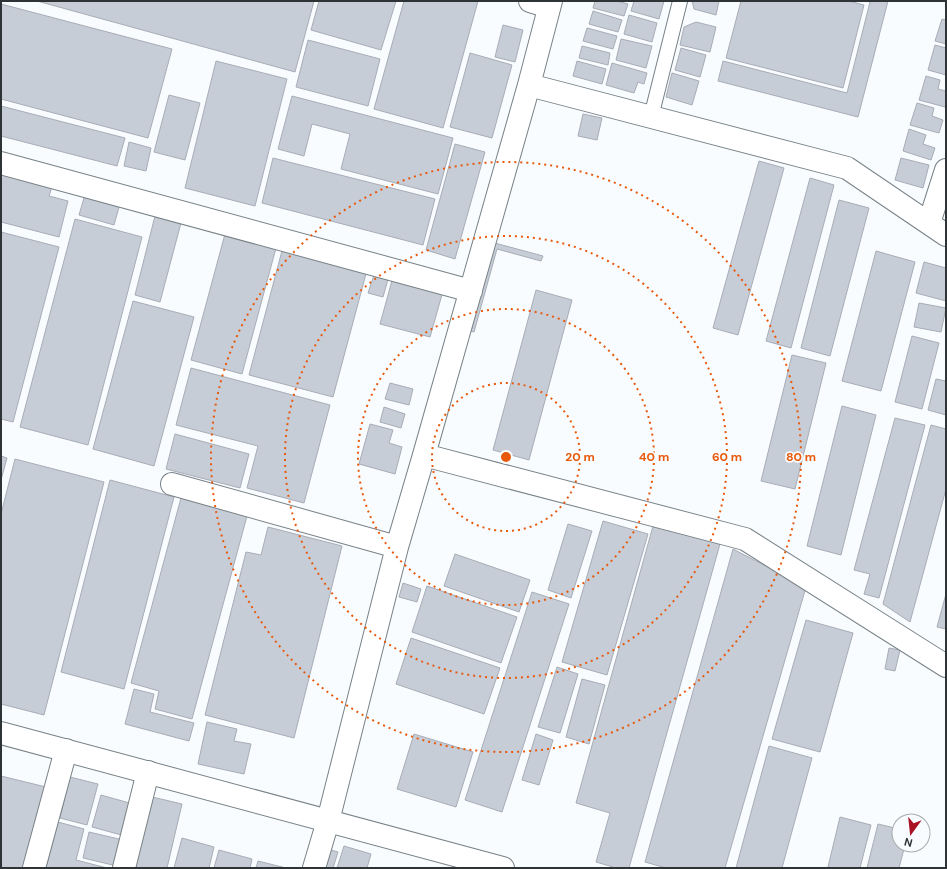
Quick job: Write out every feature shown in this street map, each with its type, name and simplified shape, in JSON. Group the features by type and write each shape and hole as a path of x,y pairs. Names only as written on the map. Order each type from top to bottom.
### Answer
{"street":[{"path":"314,868 328,821 397,547 529,85 543,3"},
{"path":"529,85 847,168 937,229 946,170"},
{"path":"1,163 470,291"},
{"path":"424,454 745,539 946,666"},
{"path":"172,484 397,547"},
{"path":"1,733 503,868"},
{"path":"34,868 66,750"},
{"path":"124,868 148,772"}],"lane":[{"path":"651,117 680,1"}],"building":[{"path":"37,1 314,1 295,72"},
{"path":"319,1 396,1 381,50 311,30"},
{"path":"404,1 478,1 443,128 374,109"},
{"path":"595,1 617,1 628,4 624,16 593,8"},
{"path":"634,1 664,1 659,19 631,11"},
{"path":"692,1 719,1 716,15 694,9"},
{"path":"741,1 849,1 864,5 843,88 726,58"},
{"path":"867,1 888,1 858,117 718,81 723,61 847,93 870,2"},
{"path":"1,4 172,49 148,138 1,99"},
{"path":"593,11 622,20 618,32 589,24"},
{"path":"629,15 657,23 652,42 624,34"},
{"path":"942,19 946,20 946,44 935,41"},
{"path":"696,22 716,27 710,52 680,45 684,27"},
{"path":"503,25 523,30 515,62 495,57"},
{"path":"587,28 617,36 613,49 583,41"},
{"path":"621,39 652,46 646,68 616,60"},
{"path":"308,40 380,59 368,106 296,87"},
{"path":"935,45 946,48 946,75 928,70"},
{"path":"582,46 610,53 608,65 579,58"},
{"path":"681,48 706,55 700,77 675,70"},
{"path":"470,53 512,65 492,138 450,127"},
{"path":"216,61 287,79 255,206 185,188"},
{"path":"577,61 606,69 602,84 573,76"},
{"path":"612,63 647,73 644,84 638,82 634,93 606,85"},
{"path":"672,73 699,81 692,105 666,97"},
{"path":"926,76 940,80 938,89 946,91 945,107 919,100"},
{"path":"169,95 200,103 185,160 154,152"},
{"path":"292,96 453,138 438,194 341,169 350,134 312,124 304,156 278,149"},
{"path":"917,103 934,108 932,116 943,120 939,133 910,125"},
{"path":"1,106 125,138 117,166 1,136"},
{"path":"583,114 602,118 597,140 578,136"},
{"path":"909,129 926,135 923,144 935,148 931,160 903,151"},
{"path":"129,142 151,148 146,171 124,166"},
{"path":"455,144 485,152 455,259 426,250"},
{"path":"273,158 435,199 423,245 262,203"},
{"path":"901,158 929,165 923,188 895,180"},
{"path":"759,161 784,168 738,335 713,328"},
{"path":"1,170 53,184 49,196 68,201 59,237 1,222"},
{"path":"810,178 834,185 791,348 766,341"},
{"path":"86,191 121,200 114,225 79,215"},
{"path":"839,200 869,208 830,356 801,348"},
{"path":"155,216 181,223 160,302 135,295"},
{"path":"75,219 142,237 88,445 20,427"},
{"path":"1,232 59,247 13,422 1,419"},
{"path":"225,234 276,248 242,374 191,360"},
{"path":"491,242 543,256 541,261 497,249 474,332 467,330"},
{"path":"283,247 367,270 333,397 249,375"},
{"path":"876,251 915,262 881,391 842,381"},
{"path":"924,262 946,268 946,301 916,293"},
{"path":"374,275 388,279 383,297 368,293"},
{"path":"393,277 443,291 430,337 380,324"},
{"path":"536,290 572,300 529,460 493,450"},
{"path":"133,301 194,317 154,466 93,449"},
{"path":"919,303 946,308 941,332 914,327"},
{"path":"912,336 939,343 922,409 895,402"},
{"path":"792,355 826,363 795,489 761,481"},
{"path":"191,368 330,405 304,503 247,488 258,446 176,425"},
{"path":"936,379 946,381 946,415 928,410"},
{"path":"390,383 413,389 409,405 385,399"},
{"path":"842,406 876,415 841,555 807,546"},
{"path":"384,407 405,414 401,428 380,422"},
{"path":"895,418 925,425 879,598 864,594 870,574 854,570"},
{"path":"370,424 393,430 389,443 402,447 395,474 359,464"},
{"path":"931,425 946,429 946,489 910,622 883,604"},
{"path":"175,434 249,454 240,488 166,469"},
{"path":"1,456 7,458 1,480"},
{"path":"15,459 104,482 44,715 1,704 1,514"},
{"path":"110,480 174,497 124,689 61,672"},
{"path":"181,498 247,516 192,719 155,709 159,691 131,683"},
{"path":"603,521 648,534 607,675 562,662"},
{"path":"568,524 592,531 571,598 548,590"},
{"path":"653,526 720,544 629,868 613,868 596,862 610,813 576,803"},
{"path":"268,527 342,546 294,738 205,715 246,552 261,555"},
{"path":"733,549 806,587 725,868 666,868 645,862"},
{"path":"455,554 530,580 519,612 444,586"},
{"path":"403,583 421,589 417,602 399,597"},
{"path":"427,586 517,617 501,663 412,632"},
{"path":"532,592 569,604 502,812 465,800"},
{"path":"946,594 946,629 937,627"},
{"path":"806,620 853,633 820,752 772,739"},
{"path":"411,638 500,668 484,714 396,684"},
{"path":"889,648 900,650 895,671 885,669"},
{"path":"557,667 578,674 560,733 538,727"},
{"path":"582,679 605,685 589,744 566,737"},
{"path":"134,689 154,694 150,712 194,723 189,741 125,724"},
{"path":"207,722 237,729 234,741 251,744 244,774 198,764"},
{"path":"414,734 473,752 456,807 397,789"},
{"path":"536,734 553,740 539,785 522,780"},
{"path":"769,746 812,758 782,868 736,868"},
{"path":"1,776 46,787 26,868 1,868"},
{"path":"70,777 98,784 87,825 60,818"},
{"path":"101,795 133,804 125,836 92,827"},
{"path":"148,796 182,804 167,868 130,868"},
{"path":"840,817 871,825 860,868 828,867"},
{"path":"58,822 84,829 76,860 107,868 46,868"},
{"path":"878,824 891,827 891,853 903,853 899,868 867,868"},
{"path":"89,832 123,840 117,866 83,858"},
{"path":"182,838 214,847 209,868 174,868"},
{"path":"344,846 371,854 367,868 337,868"},
{"path":"324,848 338,852 333,868 318,868"},
{"path":"219,850 252,859 250,868 214,868"},
{"path":"258,861 286,868 256,868"}]}
